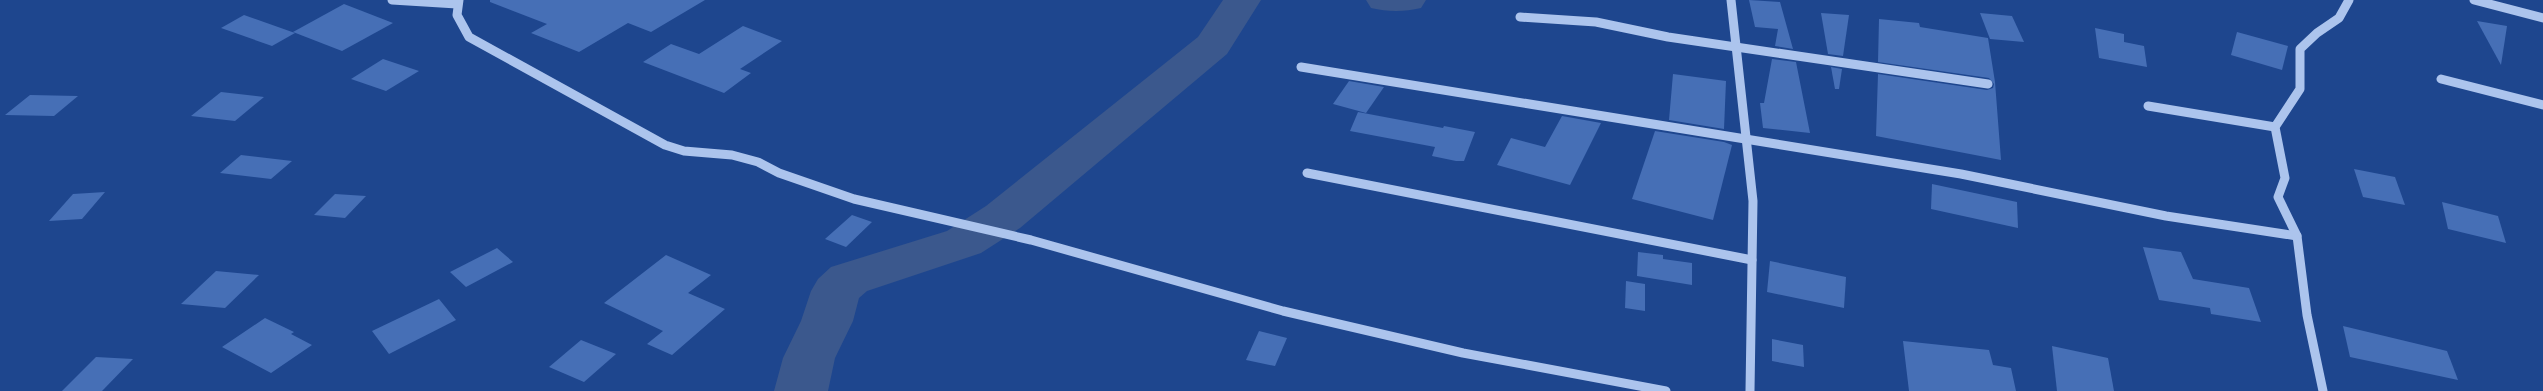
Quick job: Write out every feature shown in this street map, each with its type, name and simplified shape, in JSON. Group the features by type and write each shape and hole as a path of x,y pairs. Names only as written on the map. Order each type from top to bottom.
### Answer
{"street":[{"path":"392,0 458,2 457,18 470,37 665,145 684,151 741,158 854,199 1031,240 1321,320 1463,353 1666,391"},
{"path":"1731,0 1738,46 1753,201 1750,391"},
{"path":"2275,128 2286,116 2301,86 2299,73 2300,49 2316,33 2339,18 2349,0"},
{"path":"2474,0 2543,18"},
{"path":"1520,17 1596,22 1668,37 1988,84"},
{"path":"1300,67 1748,138 1961,174 2166,216 2297,236"},
{"path":"2441,79 2543,105"},
{"path":"2148,106 2275,128"},
{"path":"2275,128 2285,178 2278,197 2297,236 2307,315 2323,391"},
{"path":"1307,173 1752,260"}],"building":[{"path":"490,0 705,0 651,32 628,23 579,52 531,33 547,24 490,2"},
{"path":"1749,0 1780,2 1793,49 1775,46 1778,29 1755,27"},
{"path":"344,4 393,23 342,51 293,32"},
{"path":"1821,13 1849,15 1843,56 1828,54"},
{"path":"1980,13 2012,16 2024,42 1990,39"},
{"path":"244,15 295,33 272,46 221,28"},
{"path":"1879,19 1919,23 1920,27 1988,38 1995,82 2001,160 1876,136 1878,74 1987,90 1993,88 1994,84 1989,78 1878,62"},
{"path":"2477,21 2507,26 2501,65"},
{"path":"743,26 782,41 740,69 751,73 724,93 643,62 671,44 699,54"},
{"path":"2095,28 2124,34 2124,42 2144,46 2147,67 2099,58"},
{"path":"2237,32 2288,46 2282,70 2231,55"},
{"path":"383,59 419,71 386,91 351,79"},
{"path":"1772,59 1796,62 1810,133 1763,128 1760,103 1764,103"},
{"path":"1831,67 1842,69 1839,89 1835,89"},
{"path":"1673,74 1726,81 1724,129 1669,120"},
{"path":"1349,81 1384,87 1366,113 1333,104"},
{"path":"221,92 264,97 235,121 191,116"},
{"path":"30,95 78,96 54,116 5,115"},
{"path":"1358,112 1475,132 1464,161 1456,161 1432,156 1435,147 1350,131"},
{"path":"1562,116 1601,123 1570,185 1497,165 1511,138 1545,147"},
{"path":"1655,131 1724,142 1732,145 1713,220 1632,199"},
{"path":"241,155 292,161 271,179 220,173"},
{"path":"2354,169 2395,177 2405,205 2363,197"},
{"path":"1932,184 2017,202 2018,228 1931,209"},
{"path":"105,192 82,219 49,221 73,194"},
{"path":"335,194 366,196 345,218 314,215"},
{"path":"2442,202 2498,216 2506,243 2448,229"},
{"path":"852,215 872,222 846,247 825,239"},
{"path":"2143,247 2181,252 2193,279 2249,288 2261,322 2211,314 2210,308 2159,300"},
{"path":"497,248 513,262 466,287 450,272"},
{"path":"1638,252 1663,255 1663,259 1692,263 1692,285 1637,276"},
{"path":"666,255 711,275 688,293 725,309 672,355 647,344 663,331 604,303"},
{"path":"1770,261 1846,277 1844,308 1767,292"},
{"path":"216,271 259,275 225,308 181,304"},
{"path":"1626,281 1645,284 1645,311 1625,308"},
{"path":"439,299 456,320 389,354 372,331"},
{"path":"265,318 294,332 291,334 312,345 271,373 222,347"},
{"path":"2343,326 2447,351 2458,380 2350,357"},
{"path":"1259,331 1287,338 1275,366 1246,360"},
{"path":"1772,339 1803,345 1804,367 1772,361"},
{"path":"581,340 616,354 584,382 549,367"},
{"path":"1903,341 1989,350 1993,365 2011,368 2016,391 1909,391"},
{"path":"2052,346 2108,358 2114,391 2057,391"},
{"path":"96,357 133,359 102,391 62,391"}],"waterway":[{"path":"801,391 809,358 827,321 836,291 849,279 964,242 1003,217 1213,45 1242,0"},
{"path":"1385,0 1407,0"}]}
